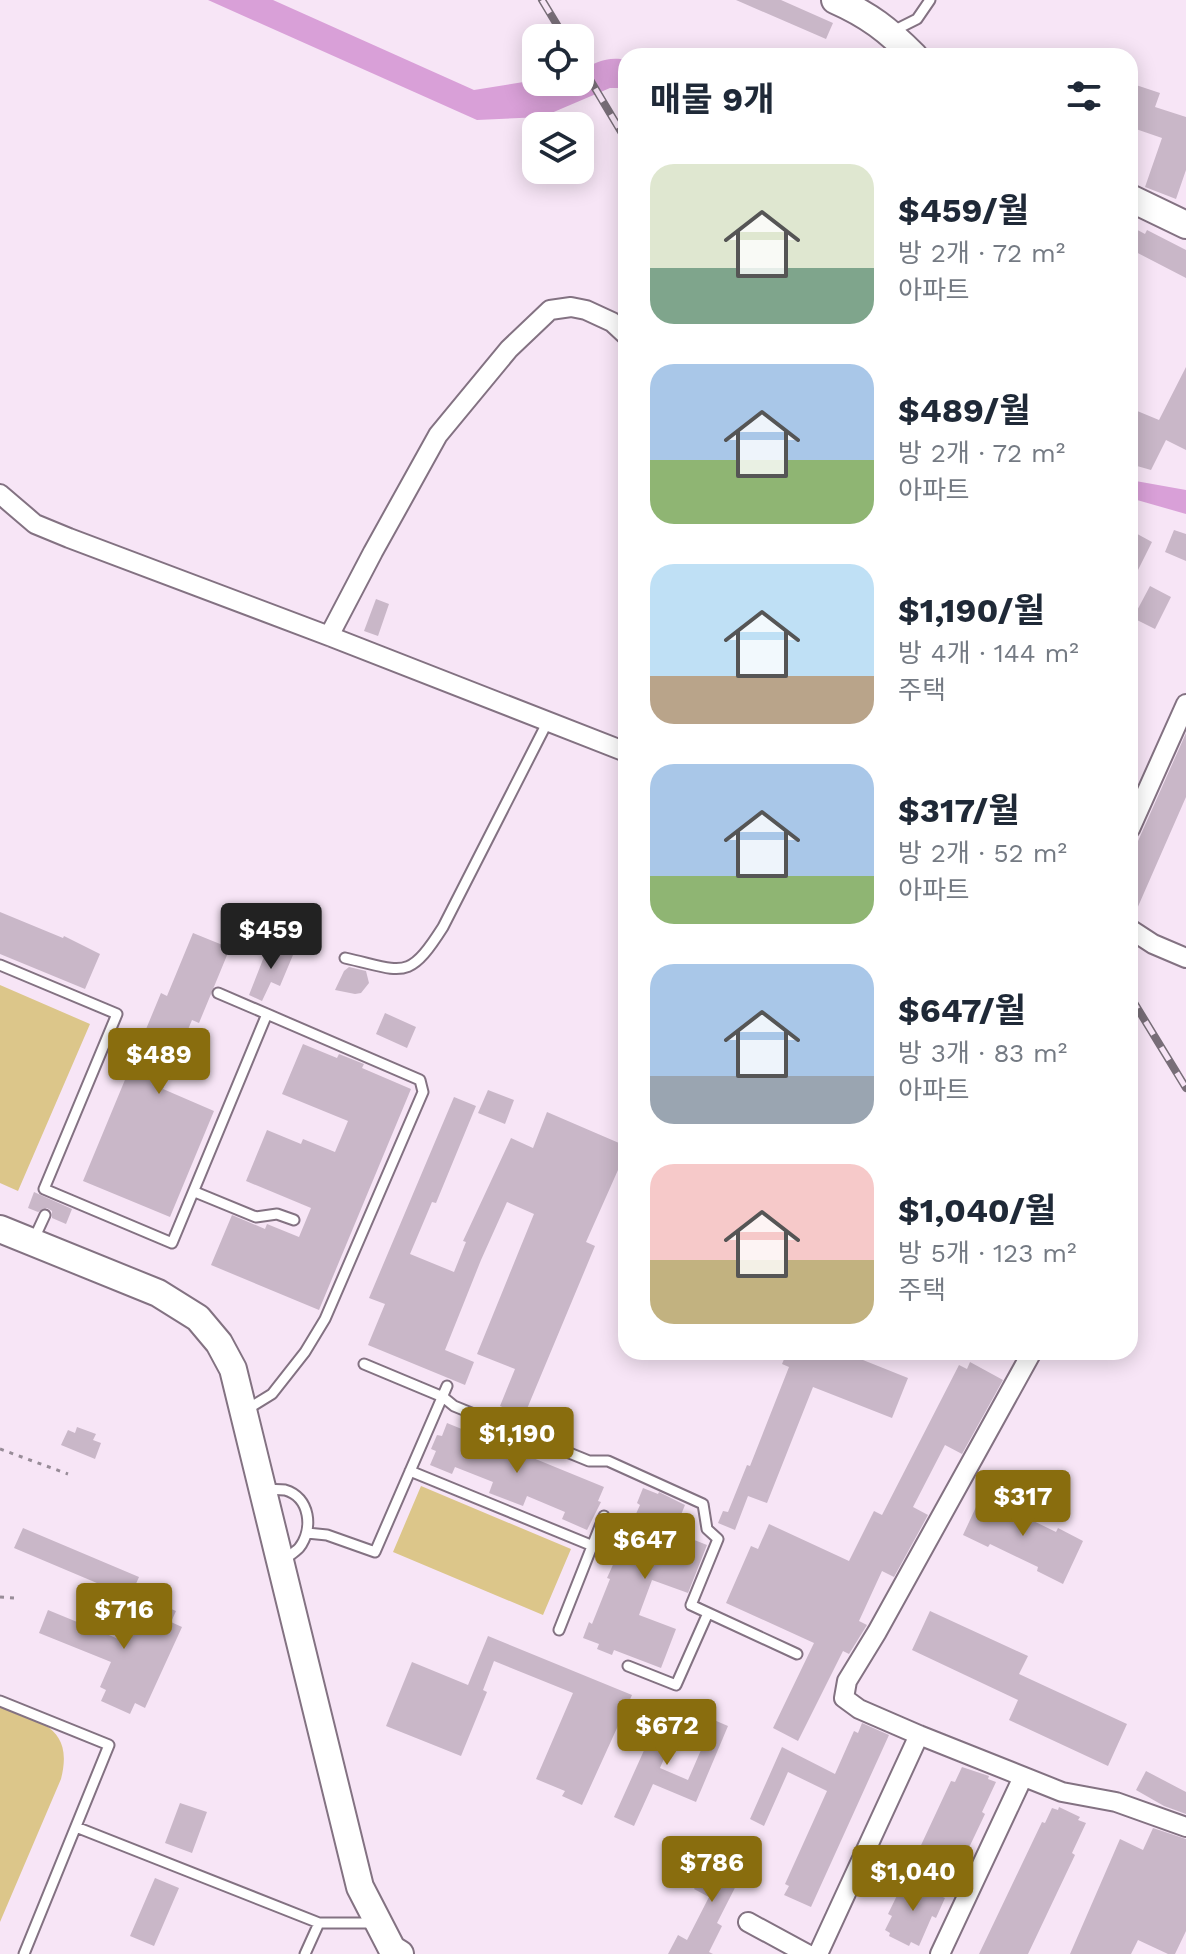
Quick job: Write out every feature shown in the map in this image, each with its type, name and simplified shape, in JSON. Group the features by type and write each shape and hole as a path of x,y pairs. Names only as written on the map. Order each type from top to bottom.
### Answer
{"street":[{"path":"835,0 866,14 906,48"},
{"path":"1138,202 1186,225"},
{"path":"329,636 438,435 509,349 550,310 571,307 586,310 618,328"},
{"path":"0,494 35,524 58,534 618,749"},
{"path":"1138,811 1186,704"},
{"path":"1138,934 1186,958"},
{"path":"0,1229 158,1293 198,1318 219,1343 233,1369 360,1887 392,1949 400,1954"},
{"path":"1028,1360 847,1681 844,1698 859,1709 919,1735 1062,1792 1116,1802 1186,1827"},
{"path":"818,1954 919,1735"},
{"path":"940,1954 1023,1777"},
{"path":"748,1922 807,1954"}],"lane":[{"path":"890,32 917,19 930,0"},
{"path":"345,958 396,969 412,967 425,955 443,927 547,723"},
{"path":"0,965 117,1014 44,1189 53,1196 172,1243 267,1014"},
{"path":"218,993 420,1080 423,1092 325,1319 305,1352 272,1394 244,1412"},
{"path":"195,1192 256,1217 277,1214 294,1220"},
{"path":"33,1242 45,1215"},
{"path":"364,1364 443,1397 454,1406 589,1461 608,1461 703,1504 707,1529 718,1539 691,1605 797,1654"},
{"path":"307,1533 327,1535 375,1552 447,1386"},
{"path":"410,1471 593,1546"},
{"path":"262,1489 285,1490 299,1497 307,1509 307,1533 299,1548 280,1563"},
{"path":"559,1630 604,1516"},
{"path":"628,1666 676,1685 708,1613"},
{"path":"0,1701 109,1745 24,1954"},
{"path":"76,1827 319,1923 377,1923"},
{"path":"305,1954 319,1923"}],"path":[{"path":"0,1449 68,1474"},
{"path":"0,1597 15,1598"}],"shaded area":[{"path":"208,0 273,0 474,90 522,82 522,96 591,96 554,112 522,112 522,118 477,120"},
{"path":"608,59 618,59 618,88 594,95 594,64"},
{"path":"1138,481 1186,490 1186,514 1138,500"},
{"path":"0,985 90,1024 18,1191 0,1183"},
{"path":"421,1486 571,1549 543,1615 393,1552"},
{"path":"0,1707 41,1722 51,1729 63,1748 64,1762 61,1779 0,1922"}],"building":[{"path":"736,0 781,0 833,23 826,39"},
{"path":"1138,86 1160,93 1155,107 1186,117 1186,170 1176,199 1145,187 1162,138 1138,130"},
{"path":"1138,230 1145,234 1147,230 1186,250 1186,278 1138,253"},
{"path":"1186,367 1186,450 1166,440 1151,470 1138,466 1138,411 1159,420"},
{"path":"1174,530 1186,534 1186,561 1165,552"},
{"path":"1138,534 1152,542 1138,570"},
{"path":"1150,586 1171,597 1155,629 1138,620 1138,609"},
{"path":"376,599 389,604 378,636 364,631"},
{"path":"1186,733 1186,797 1138,907 1138,841"},
{"path":"0,912 64,936 100,954 85,989 0,954"},
{"path":"193,933 230,948 199,1023 192,1020 163,1089 214,1111 170,1217 83,1181 161,993 167,996"},
{"path":"269,944 293,955 280,986 271,982 262,1001 249,995"},
{"path":"349,967 366,971 369,983 361,993 335,990"},
{"path":"385,1013 416,1027 407,1048 376,1034"},
{"path":"303,1044 337,1058 339,1054 364,1064 362,1068 411,1089 319,1310 211,1265 232,1215 265,1229 267,1224 299,1237 311,1208 246,1181 267,1130 301,1144 303,1139 335,1152 348,1121 282,1094"},
{"path":"488,1090 514,1100 505,1124 478,1113"},
{"path":"454,1097 476,1106 436,1203 432,1202 410,1254 454,1272 466,1242 463,1241 511,1138 533,1148 547,1112 618,1143 618,1170 586,1242 595,1246 524,1416 500,1406 515,1369 477,1354 534,1214 507,1202 481,1260 445,1350 474,1362 465,1385 368,1345 385,1304 369,1298"},
{"path":"34,1192 72,1209 66,1224 52,1218 52,1211 47,1208 38,1212 28,1208"},
{"path":"784,1360 863,1360 908,1378 892,1418 813,1387 767,1503 748,1496 735,1530 718,1523 723,1511 728,1512 747,1465 750,1466 789,1367 782,1364"},
{"path":"970,1362 1003,1380 962,1454 945,1445 913,1507 928,1515 894,1577 882,1571 859,1621 867,1625 849,1654 843,1651 798,1741 773,1728 814,1643 726,1603 751,1546 758,1549 769,1524 849,1561 874,1511 882,1515 959,1365 967,1369"},
{"path":"447,1423 604,1487 598,1501 601,1502 587,1530 562,1519 565,1512 527,1496 523,1506 489,1493 493,1482 455,1467 452,1474 430,1465 436,1451 431,1449 437,1435 442,1436"},
{"path":"77,1427 96,1434 93,1440 101,1443 95,1459 61,1445 68,1430 75,1433"},
{"path":"643,1488 685,1505 674,1532 707,1545 688,1593 652,1580 639,1615 676,1629 661,1668 614,1650 612,1655 597,1649 599,1644 583,1638 589,1622 592,1624 610,1579 607,1578 640,1505 637,1503"},
{"path":"983,1492 1009,1504 1007,1508 1056,1532 1058,1528 1083,1541 1063,1584 1037,1571 1038,1567 963,1535"},
{"path":"23,1528 139,1577 130,1597 14,1548"},
{"path":"141,1596 176,1611 171,1622 182,1627 145,1708 135,1703 130,1714 101,1701 106,1690 100,1687 111,1662 39,1633 48,1610 121,1640"},
{"path":"930,1611 1028,1656 1019,1674 1127,1724 1108,1766 1009,1720 1018,1700 912,1650"},
{"path":"488,1636 632,1695 582,1805 562,1796 565,1791 536,1779 573,1693 494,1661 483,1690 487,1692 461,1756 386,1726 412,1662 468,1685"},
{"path":"664,1706 683,1715 660,1768 688,1780 714,1720 728,1726 696,1802 653,1784 634,1826 614,1817"},
{"path":"862,1723 889,1735 811,1907 784,1895 789,1886 785,1884 827,1791 788,1772 764,1826 750,1819 782,1747 835,1774 854,1731 858,1733"},
{"path":"962,1767 989,1776 988,1779 996,1782 982,1812 985,1814 956,1875 915,1858 951,1781 955,1782"},
{"path":"1146,1771 1186,1792 1186,1814 1136,1790"},
{"path":"180,1803 207,1812 192,1853 165,1843"},
{"path":"1059,1807 1086,1823 1072,1853 1075,1855 1028,1954 979,1954 1042,1822 1045,1823 1052,1808 1058,1810"},
{"path":"1153,1828 1186,1839 1186,1931 1175,1954 1168,1954 1138,1940 1131,1954 1070,1954 1120,1839 1143,1850"},
{"path":"725,1847 743,1856 737,1866 744,1870 717,1923 722,1926 709,1952 713,1954 668,1954 678,1935 687,1940 709,1897 694,1889 709,1862 716,1865"},
{"path":"155,1878 179,1888 154,1946 130,1936"},
{"path":"905,1879 945,1898 936,1918 932,1916 919,1946 911,1942 909,1946 889,1936 890,1933 885,1930 892,1916 888,1914"}],"railway":[{"path":"542,0 557,24"},
{"path":"594,86 618,127"},
{"path":"1138,1009 1186,1088"}]}
